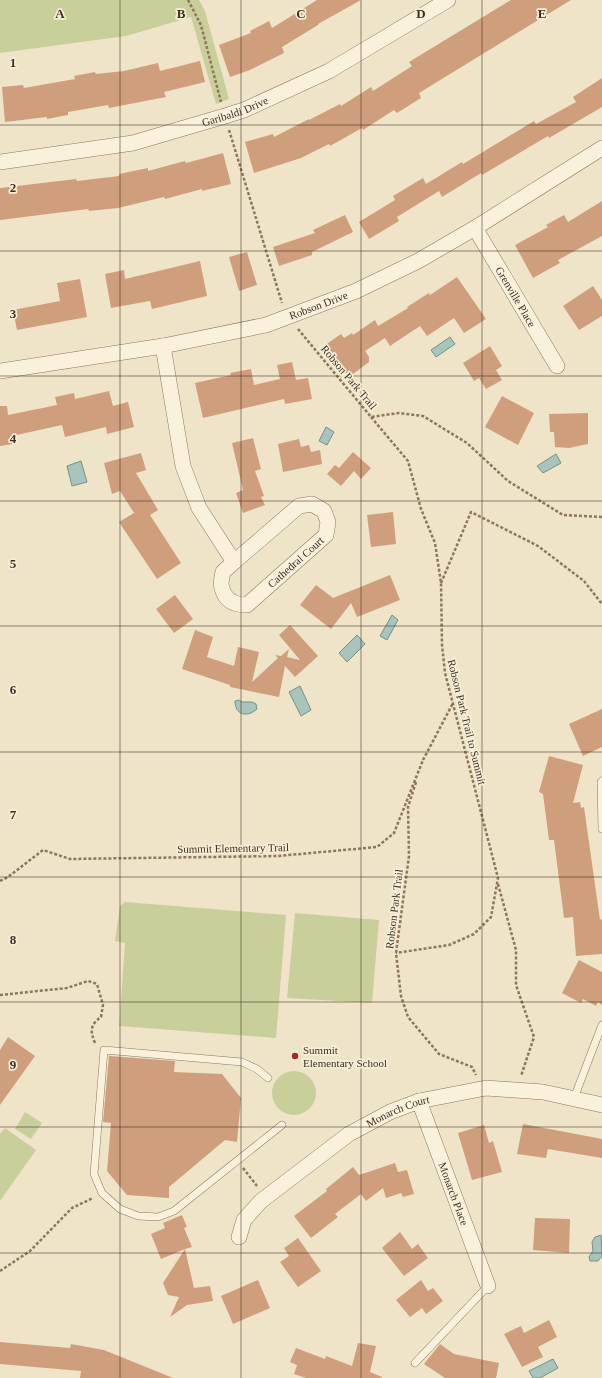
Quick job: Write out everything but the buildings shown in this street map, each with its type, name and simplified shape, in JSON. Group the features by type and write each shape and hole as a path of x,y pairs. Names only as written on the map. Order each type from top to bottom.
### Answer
{"street":[{"name":"Garibaldi Drive","path":"0,162 134,143 244,110 329,71 448,0"},
{"name":"Robson Drive","path":"0,371 163,346 266,325 349,294 418,261 475,228 602,148"},
{"name":"Grenville Place","path":"475,228 557,366"},
{"path":"163,346 183,466 199,508 234,562"},
{"name":"Cathedral Court","path":"312,504 324,511 328,522 326,535 247,605 237,605 227,598 221,587 223,572 234,562 299,506 312,504"},
{"name":"Monarch Court","path":"239,1237 244,1220 262,1201 349,1134 390,1112 419,1101 486,1088 542,1092 602,1105"},
{"name":"Monarch Place","path":"419,1101 488,1286"}],"lane":[{"path":"602,781 602,829"},
{"path":"574,1098 602,1025"},
{"path":"268,1078 257,1069 242,1062 104,1050 94,1174 102,1194 120,1209 138,1216 158,1217 174,1211 282,1125"},
{"path":"415,1363 488,1286"}],"path":[{"path":"188,0 202,25 222,104"},
{"path":"229,129 283,306"},
{"name":"Robson Park Trail","path":"298,329 371,417 398,414 422,416 467,444 508,482 563,515 602,517"},
{"name":"Robson Park Trail to Summit","path":"371,417 408,461 421,509 435,543 441,583 442,645 445,673 498,878 491,917 474,934 449,945 396,953"},
{"path":"441,583 471,512 538,546 584,580 602,604"},
{"name":"Robson Park Trail","path":"453,703 423,760 408,807 409,856 396,953 401,996 408,1018 439,1054 472,1067 486,1088"},
{"name":"Summit Elementary Trail","path":"0,881 8,877 43,850 70,859 278,856 377,847 394,833 423,760"},
{"path":"498,882 516,950 516,985 534,1037 516,1090"},
{"path":"0,995 67,988 88,981 97,984 103,1005 101,1017 95,1021 92,1027 92,1035 95,1043 104,1050"},
{"path":"246,1171 257,1188"},
{"path":"0,1271 30,1251 72,1208 102,1194"}],"green space":[{"path":"0,0 199,0 205,11 229,99 216,104 191,17 126,36 0,53"},
{"path":"125,902 286,915 276,1038 119,1026 125,943 115,941 120,906"},
{"path":"295,913 379,920 372,1003 287,998"},
{"path":"294,1071 306,1075 312,1081 316,1093 312,1105 306,1111 294,1115 282,1111 276,1105 272,1093 276,1081 282,1075"},
{"path":"25,1112 42,1123 31,1139 15,1129"},
{"path":"5,1128 36,1150 0,1201 0,1134"}],"water":[{"path":"450,337 455,344 436,357 431,350"},
{"path":"326,427 334,432 327,445 319,441"},
{"path":"556,454 561,463 543,473 537,466"},
{"path":"81,461 87,482 72,486 67,466"},
{"path":"392,615 398,620 387,640 380,636"},
{"path":"357,635 365,644 347,662 339,653"},
{"path":"300,686 311,710 301,716 289,692"},
{"path":"239,700 242,702 252,702 256,704 257,709 249,714 242,714 236,706 235,701"},
{"path":"601,1235 602,1256 598,1261 590,1261 589,1257 593,1251 592,1242 595,1237"},
{"path":"553,1359 558,1368 540,1378 533,1378 529,1371"}],"place":[{"name":"Summit Elementary School","path":"295,1056"}]}
